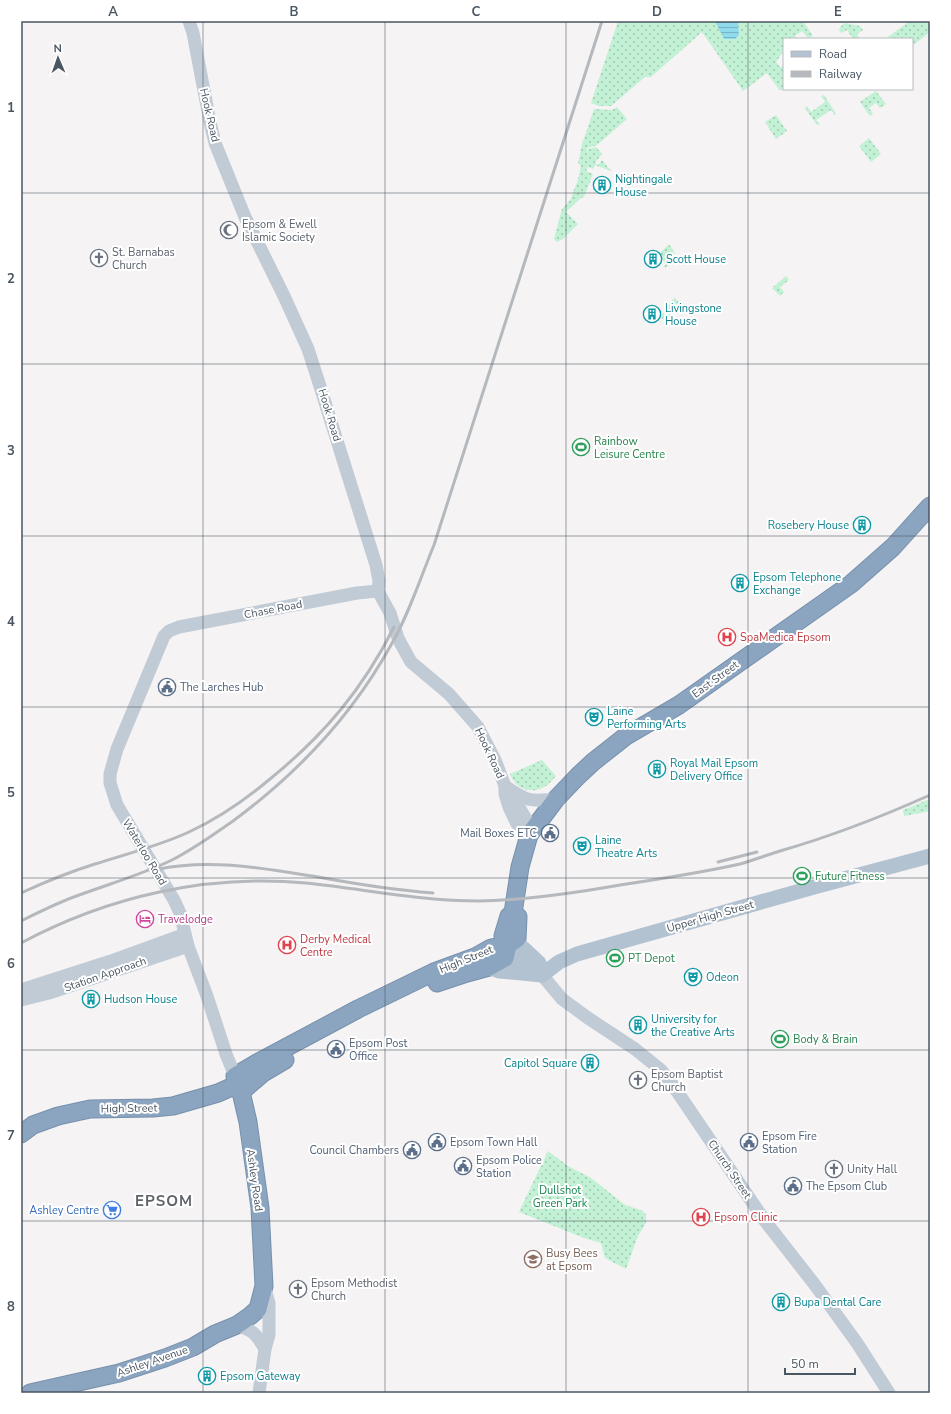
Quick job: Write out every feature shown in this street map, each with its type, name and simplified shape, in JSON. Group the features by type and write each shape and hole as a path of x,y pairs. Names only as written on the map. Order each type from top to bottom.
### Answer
{"highway":[{"name":"East Street","path":"508,945 517,939 518,917 514,913 520,867 525,846 526,830 593,762 626,736 679,705 851,584 893,547 930,506"},
{"name":"High Street","path":"21,1134 33,1124 84,1110 174,1106 218,1093 263,1073 282,1061 363,1018 439,982 489,967 505,958 508,945 491,948 475,957 434,972 358,1009 257,1063 238,1084"},
{"name":"Ashley Road","path":"238,1084 248,1122 260,1208 262,1294"},
{"name":"Ashley Avenue","path":"30,1393 118,1373 165,1358 193,1347 253,1314 258,1309 262,1294"}],"main road":[{"name":"Hook Road","path":"189,21 193,33 215,143 245,216 308,349 376,565 379,580 378,591 390,613 398,638 411,662 449,694 478,727 495,760 505,786 505,794 514,820 526,830"},
{"name":"Chase Road","path":"169,631 179,627 251,613 357,593 378,591"},
{"name":"Waterloo Road","path":"169,631 164,636 118,749 110,774 110,783 117,805 174,900 180,913 187,940 226,1054 238,1084"},
{"name":"Hook Road","path":"505,786 522,798 530,800 556,799"},
{"name":"Upper High Street","path":"542,975 559,962 577,954 814,886 930,856"},
{"name":"Station Approach","path":"21,990 111,961 187,940"},
{"name":"Station Approach","path":"21,1000 49,993 187,940"},
{"path":"508,945 514,958 518,962 529,971 542,975"},
{"path":"489,967 499,971 542,975"},
{"name":"Church Street","path":"542,975 562,999 635,1049 660,1070 672,1084 765,1221 857,1342 889,1393"},
{"name":"Ashley Road","path":"259,1393 265,1349 269,1335 269,1302 262,1294"},
{"path":"237,1324 252,1331 258,1337 265,1349"}],"green space":[{"path":"618,21 803,21 813,36 808,38 802,31 795,36 797,38 783,38 783,52 776,62 780,67 783,66 783,89 780,91 767,73 743,91 702,32 651,77 645,77 611,106 599,106 591,103"},
{"path":"906,21 930,21 930,32 913,45 913,38 886,38 907,23"},
{"path":"845,23 860,26 863,30 857,34 859,38 852,38 847,30 841,33 839,30"},
{"path":"876,91 886,104 880,108 876,103 869,108 873,114 870,116 860,102"},
{"path":"824,95 835,112 835,115 831,110 816,120 820,125 817,125 805,108 807,106 811,112 825,102 821,96"},
{"path":"617,107 627,119 597,145 587,148 587,156 588,149 596,147 602,154 595,163 598,165 602,160 611,171 595,165 593,169 588,167 586,171 593,174 584,197 566,212 578,224 563,239 557,242 554,239 562,209 570,200 578,180 581,165 578,164 582,144 594,109 612,110"},
{"path":"776,115 787,131 776,139 765,122"},
{"path":"869,138 881,154 871,162 859,146"},
{"path":"669,244 675,257 665,268 664,266 666,264 658,255"},
{"path":"786,276 789,280 780,287 784,292 780,296 772,288"},
{"path":"675,298 682,305 665,321 660,316 668,309 666,306"},
{"path":"542,760 556,776 546,786 539,789 528,790 519,786 512,779 510,774"},
{"path":"930,799 930,811 904,816 903,810"},
{"name":"Dullshot Green Park","path":"548,1151 568,1166 591,1178 625,1205 641,1210 646,1214 646,1223 638,1236 626,1269 605,1258 601,1243 584,1238 519,1212"}],"water":[{"path":"717,21 740,21 738,24 739,35 735,39 724,39 716,23"}],"railway":[{"path":"21,921 66,900 139,874 172,860 196,847 233,821 280,783 322,742 359,696 376,671 403,621 434,545 602,21"},
{"path":"21,893 76,870 178,837 221,815 261,787 308,745 341,710 369,671 394,627"},
{"path":"21,943 54,927 124,901 159,892 232,882 269,881 306,883 414,897 479,901 550,896 665,878 740,864 818,839 875,818 930,795"},
{"path":"718,862 757,852"},
{"path":"159,869 199,864 239,866 433,893"}],"place":[{"name":"Nightingale House","path":"602,185"},
{"name":"Epsom & Ewell Islamic Society","path":"229,230"},
{"name":"St. Barnabas Church","path":"99,258"},
{"name":"Scott House","path":"653,259"},
{"name":"Livingstone House","path":"652,314"},
{"name":"Rainbow Leisure Centre","path":"581,447"},
{"name":"Rosebery House","path":"862,525"},
{"name":"Epsom Telephone Exchange","path":"740,583"},
{"name":"SpaMedica Epsom","path":"727,637"},
{"name":"The Larches Hub","path":"167,687"},
{"name":"Laine Performing Arts","path":"594,717"},
{"name":"Royal Mail Epsom Delivery Office","path":"657,769"},
{"name":"Mail Boxes ETC","path":"550,833"},
{"name":"Laine Theatre Arts","path":"582,846"},
{"name":"Future Fitness","path":"802,876"},
{"name":"Travelodge","path":"145,919"},
{"name":"Derby Medical Centre","path":"287,945"},
{"name":"PT Depot","path":"615,958"},
{"name":"Odeon","path":"693,977"},
{"name":"Hudson House","path":"91,999"},
{"name":"University for the Creative Arts","path":"638,1025"},
{"name":"Body & Brain","path":"780,1039"},
{"name":"Epsom Post Office","path":"336,1049"},
{"name":"Capitol Square","path":"590,1063"},
{"name":"Epsom Baptist Church","path":"638,1080"},
{"name":"Epsom Town Hall","path":"437,1142"},
{"name":"Epsom Fire Station","path":"749,1142"},
{"name":"Council Chambers","path":"412,1150"},
{"name":"Epsom Police Station","path":"463,1166"},
{"name":"Unity Hall","path":"834,1169"},
{"name":"The Epsom Club","path":"793,1186"},
{"name":"Ashley Centre","path":"112,1210"},
{"name":"Epsom Clinic","path":"701,1217"},
{"name":"Busy Bees at Epsom","path":"533,1259"},
{"name":"Epsom Methodist Church","path":"298,1289"},
{"name":"Bupa Dental Care","path":"781,1302"},
{"name":"Epsom Gateway","path":"207,1376"}],"district":[{"name":"EPSOM","path":"164,1201"}]}
